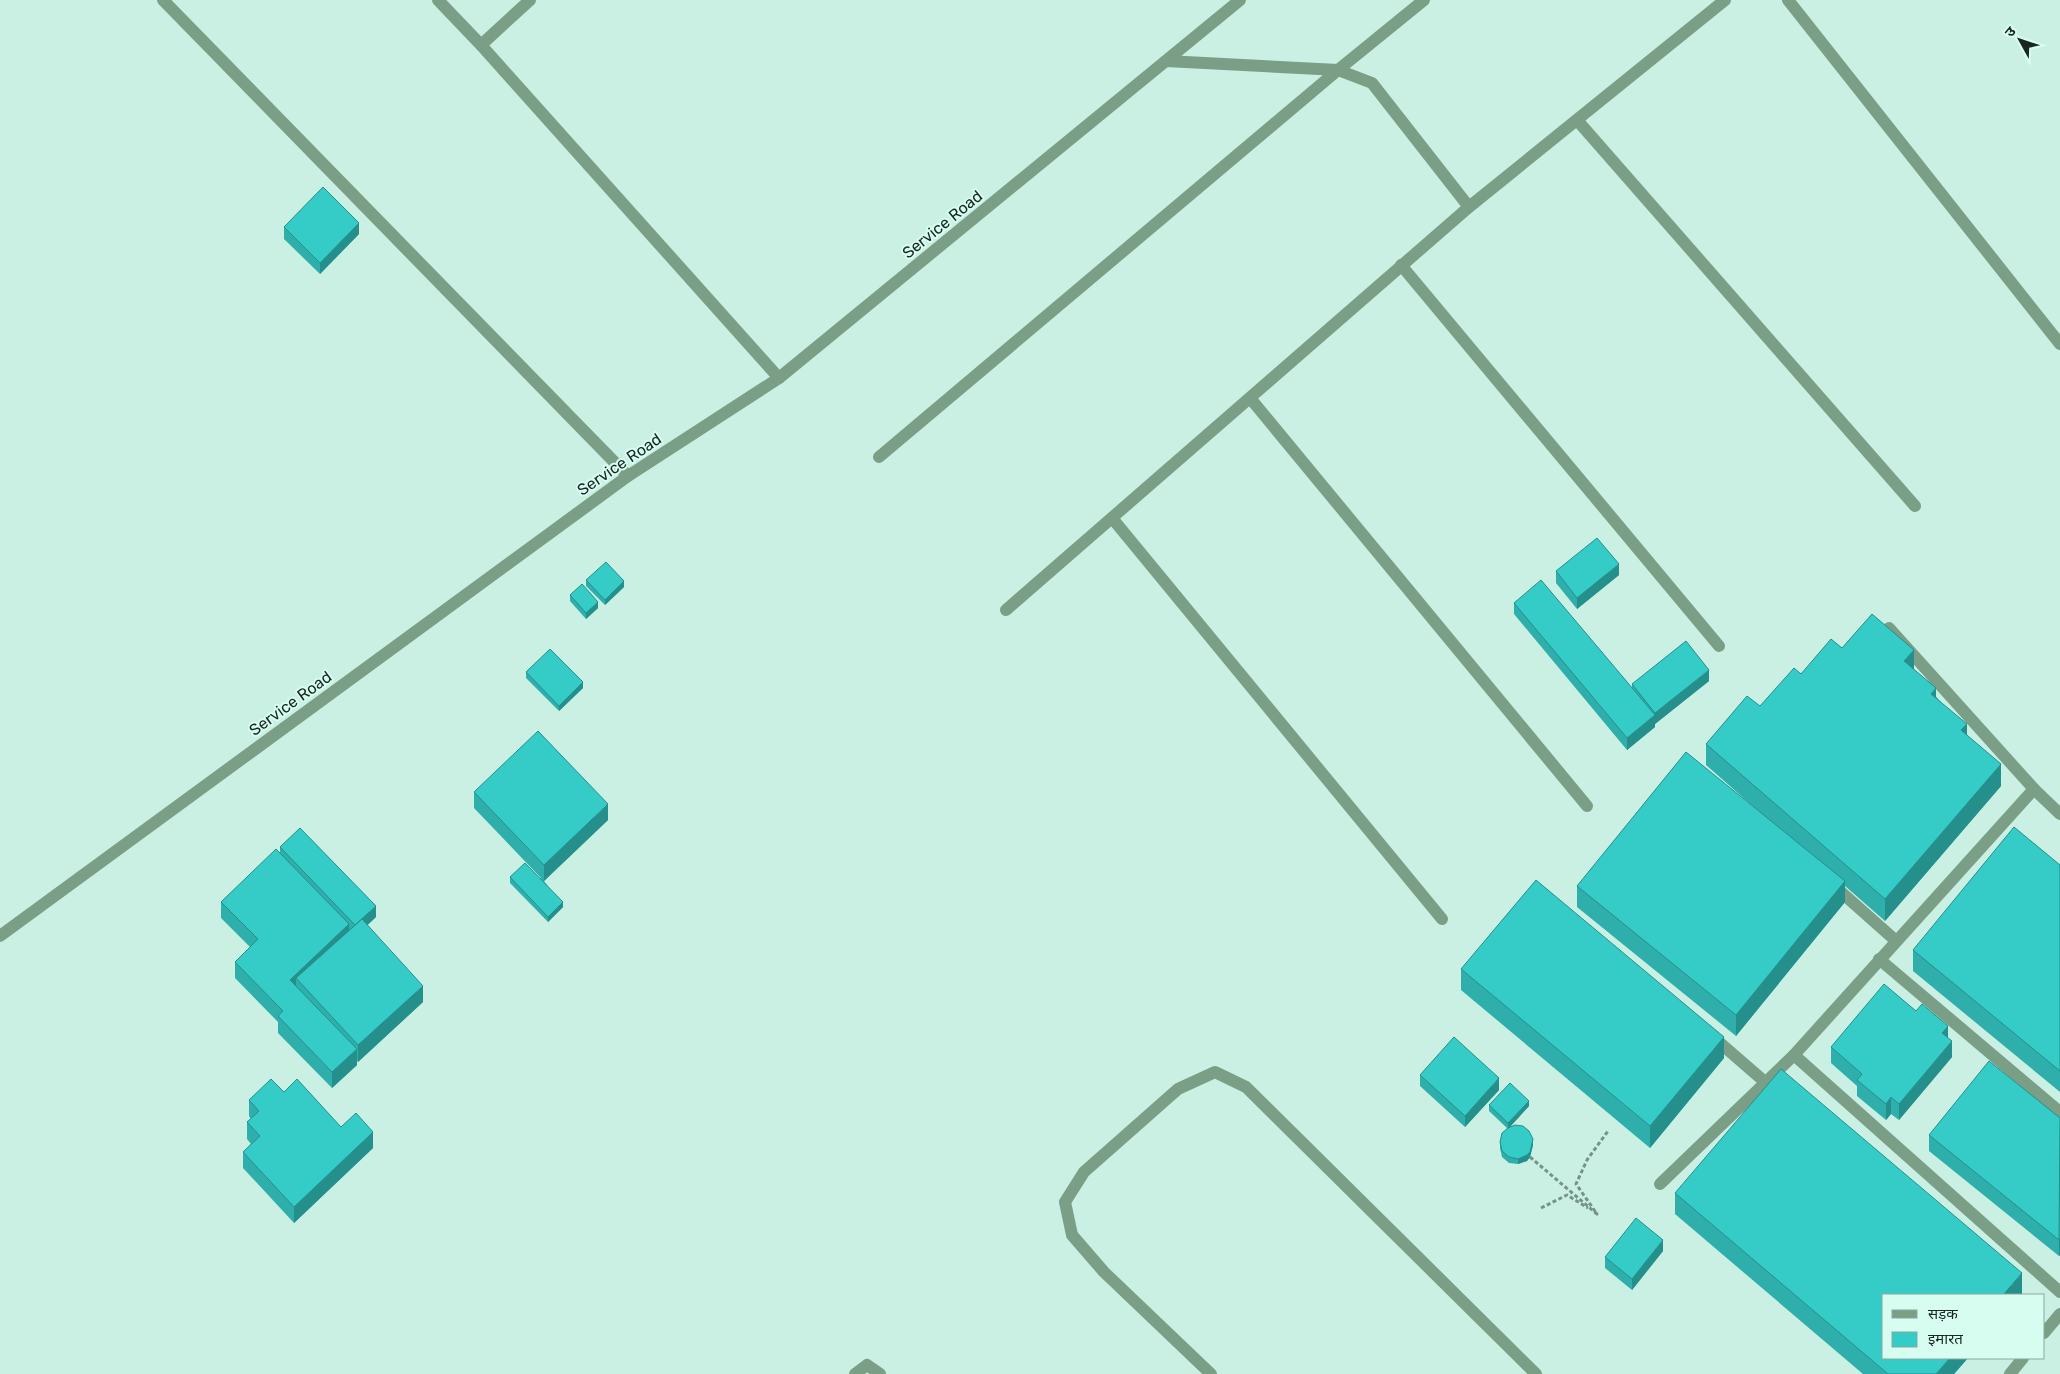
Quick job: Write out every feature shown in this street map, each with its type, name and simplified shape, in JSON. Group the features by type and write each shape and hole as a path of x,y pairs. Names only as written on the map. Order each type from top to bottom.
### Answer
{"street":[{"path":"163,0 628,476"},
{"path":"438,0 481,45 779,378"},
{"path":"481,45 530,0"},
{"name":"Service Road","path":"0,936 628,476 779,378 1240,0"},
{"path":"880,457 1338,70 1424,0"},
{"path":"1006,610 1469,207 1725,0"},
{"path":"1788,0 2060,344"},
{"path":"1166,61 1338,70 1372,83 1469,207"},
{"path":"1577,120 1915,506"},
{"path":"1402,265 1719,646"},
{"path":"1250,398 1587,806"},
{"path":"1112,518 1442,918"},
{"path":"1889,628 2034,789 2060,814"},
{"path":"1660,1184 1794,1055 1895,940 2034,789"},
{"path":"1822,876 1895,940"},
{"path":"1879,959 2060,1112"},
{"path":"1706,1031 1765,1082"},
{"path":"1794,1055 2060,1292"},
{"path":"1211,1374 1104,1272 1072,1235 1065,1202 1084,1172 1178,1089 1215,1072 1246,1088 1536,1374"},
{"path":"2045,1332 2060,1314"},
{"path":"2010,1374 2022,1359"},
{"path":"855,1374 867,1365 880,1374"}],"path":[{"path":"1597,1214 1576,1184 1587,1160 1608,1131"},
{"path":"1530,1157 1597,1214"},
{"path":"1541,1208 1566,1195 1597,1214"}],"building":[{"path":"323,187 359,223 320,263 284,227"},
{"path":"1597,538 1619,564 1577,598 1556,571"},
{"path":"606,562 624,581 605,600 586,580"},
{"path":"1541,580 1655,715 1627,738 1514,603"},
{"path":"582,584 598,602 586,613 570,595"},
{"path":"1872,614 1914,650 1904,661 1936,688 1931,694 1967,724 1961,730 2001,764 1885,899 1706,744 1747,696 1760,706 1794,668 1801,674 1831,639 1842,648"},
{"path":"1686,641 1709,670 1655,713 1632,684"},
{"path":"550,649 583,682 559,706 526,672"},
{"path":"538,731 608,804 544,865 474,792"},
{"path":"1686,752 1845,881 1736,1015 1577,886"},
{"path":"2014,827 2060,865 2060,1071 1913,950"},
{"path":"300,828 376,906 355,925 280,847"},
{"path":"276,849 349,924 290,980 357,1049 332,1072 278,1016 283,1011 235,962 258,939 221,902"},
{"path":"525,863 563,902 548,917 510,877"},
{"path":"1536,880 1724,1037 1650,1126 1461,969"},
{"path":"362,919 423,986 358,1045 296,978"},
{"path":"1884,984 1916,1011 1922,1004 1948,1026 1942,1033 1952,1041 1899,1104 1891,1097 1886,1104 1857,1080 1862,1074 1831,1047"},
{"path":"1454,1037 1499,1078 1465,1116 1420,1075"},
{"path":"1989,1061 2060,1118 2059,1240 1929,1135"},
{"path":"1781,1069 2022,1273 2004,1294 1882,1294 1882,1359 1949,1359 1936,1374 1888,1374 1675,1193"},
{"path":"271,1079 284,1092 297,1079 341,1127 356,1113 373,1132 294,1207 243,1152 260,1136 247,1122 259,1111 249,1100"},
{"path":"1510,1083 1529,1101 1508,1123 1489,1105"},
{"path":"1515,1125 1523,1126 1529,1131 1533,1139 1530,1152 1518,1159 1509,1157 1502,1151 1500,1142 1502,1133"},
{"path":"1636,1218 1663,1240 1632,1279 1605,1257"}]}
